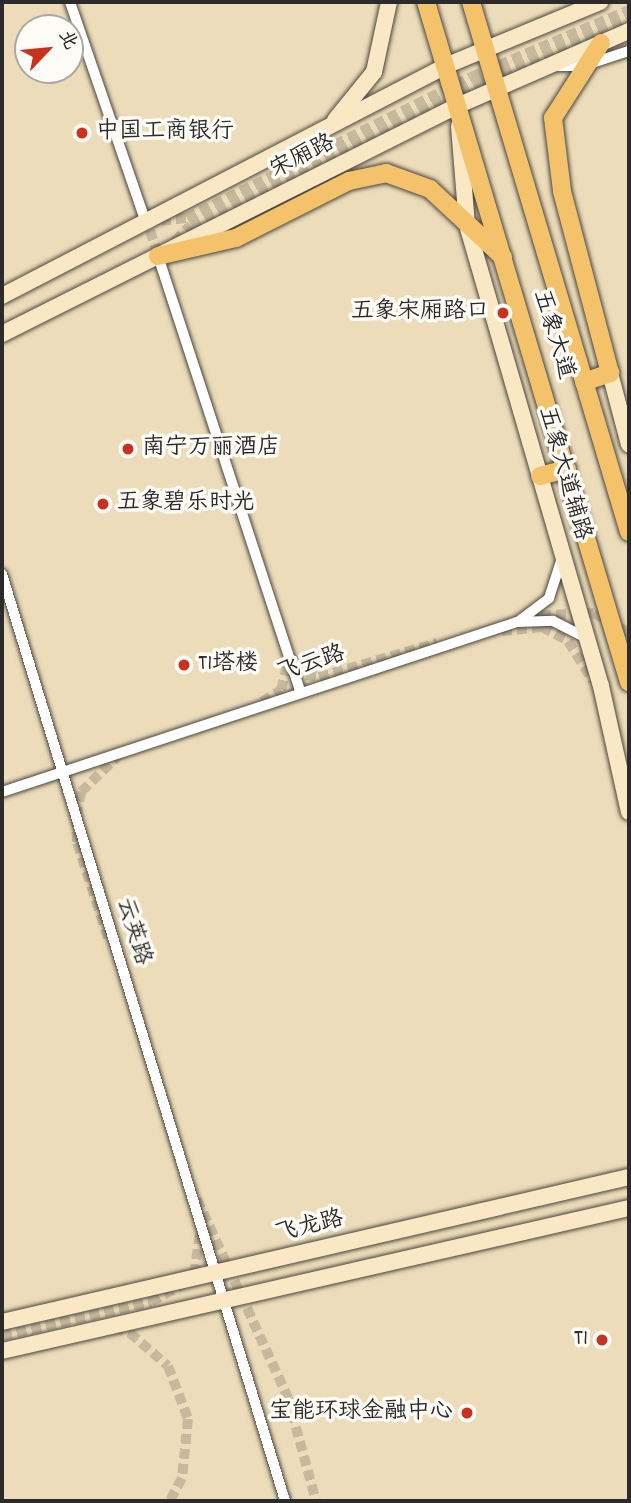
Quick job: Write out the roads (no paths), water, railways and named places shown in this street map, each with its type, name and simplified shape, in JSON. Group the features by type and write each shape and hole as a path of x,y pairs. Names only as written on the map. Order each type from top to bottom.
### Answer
{"main road":[{"name":"五象大道","path":"426,2 629,682"},
{"name":"五象大道","path":"471,2 629,532"},
{"path":"584,382 610,373 552,145 553,118 583,66 601,43"},
{"path":"158,256 236,238 349,181 386,173 430,189 503,257"},
{"path":"540,476 567,469"}],"street":[{"path":"70,2 146,223"},
{"path":"329,127 374,72 389,2"},
{"path":"481,2 485,49"},
{"name":"宋厢路","path":"2,296 445,66 600,2"},
{"name":"宋厢路","path":"2,334 457,106 629,31"},
{"path":"547,66 583,66 629,51"},
{"name":"五象大道辅路","path":"457,106 467,225 587,639 629,812"},
{"path":"158,256 300,691"},
{"path":"610,373 629,445"},
{"name":"飞云路","path":"517,622 549,598 562,551"},
{"name":"云英路","path":"2,574 285,1501"},
{"name":"飞云路","path":"2,792 300,691 517,622 553,621 587,639"},
{"name":"飞龙路","path":"2,1322 216,1275 629,1177"},
{"path":"2,1351 629,1208"}],"tunnel":[{"path":"152,215 161,221 187,218 471,77 629,10"},
{"path":"164,252 191,225 474,84 629,18"},
{"path":"145,216 160,260"},
{"path":"526,616 594,613 629,633"},
{"path":"502,631 542,627 568,641 593,681"},
{"path":"290,655 306,675 319,677 437,643"},
{"path":"262,702 281,690 288,662"},
{"path":"108,938 77,842 76,816 81,792 121,753"},
{"path":"197,1199 288,1398 316,1501"},
{"path":"2,1336 151,1302 180,1286 194,1274 201,1227"},
{"path":"114,1328 130,1333 168,1366 188,1419 182,1478 170,1501"}],"place":[{"name":"中国工商银行","path":"82,133"},
{"name":"五象宋厢路口","path":"503,313"},
{"name":"南宁万丽酒店","path":"128,449"},
{"name":"五象碧乐时光","path":"103,504"},
{"name":"T1塔楼","path":"184,665"},
{"name":"T1","path":"602,1340"},
{"name":"宝能环球金融中心","path":"467,1413"}]}
